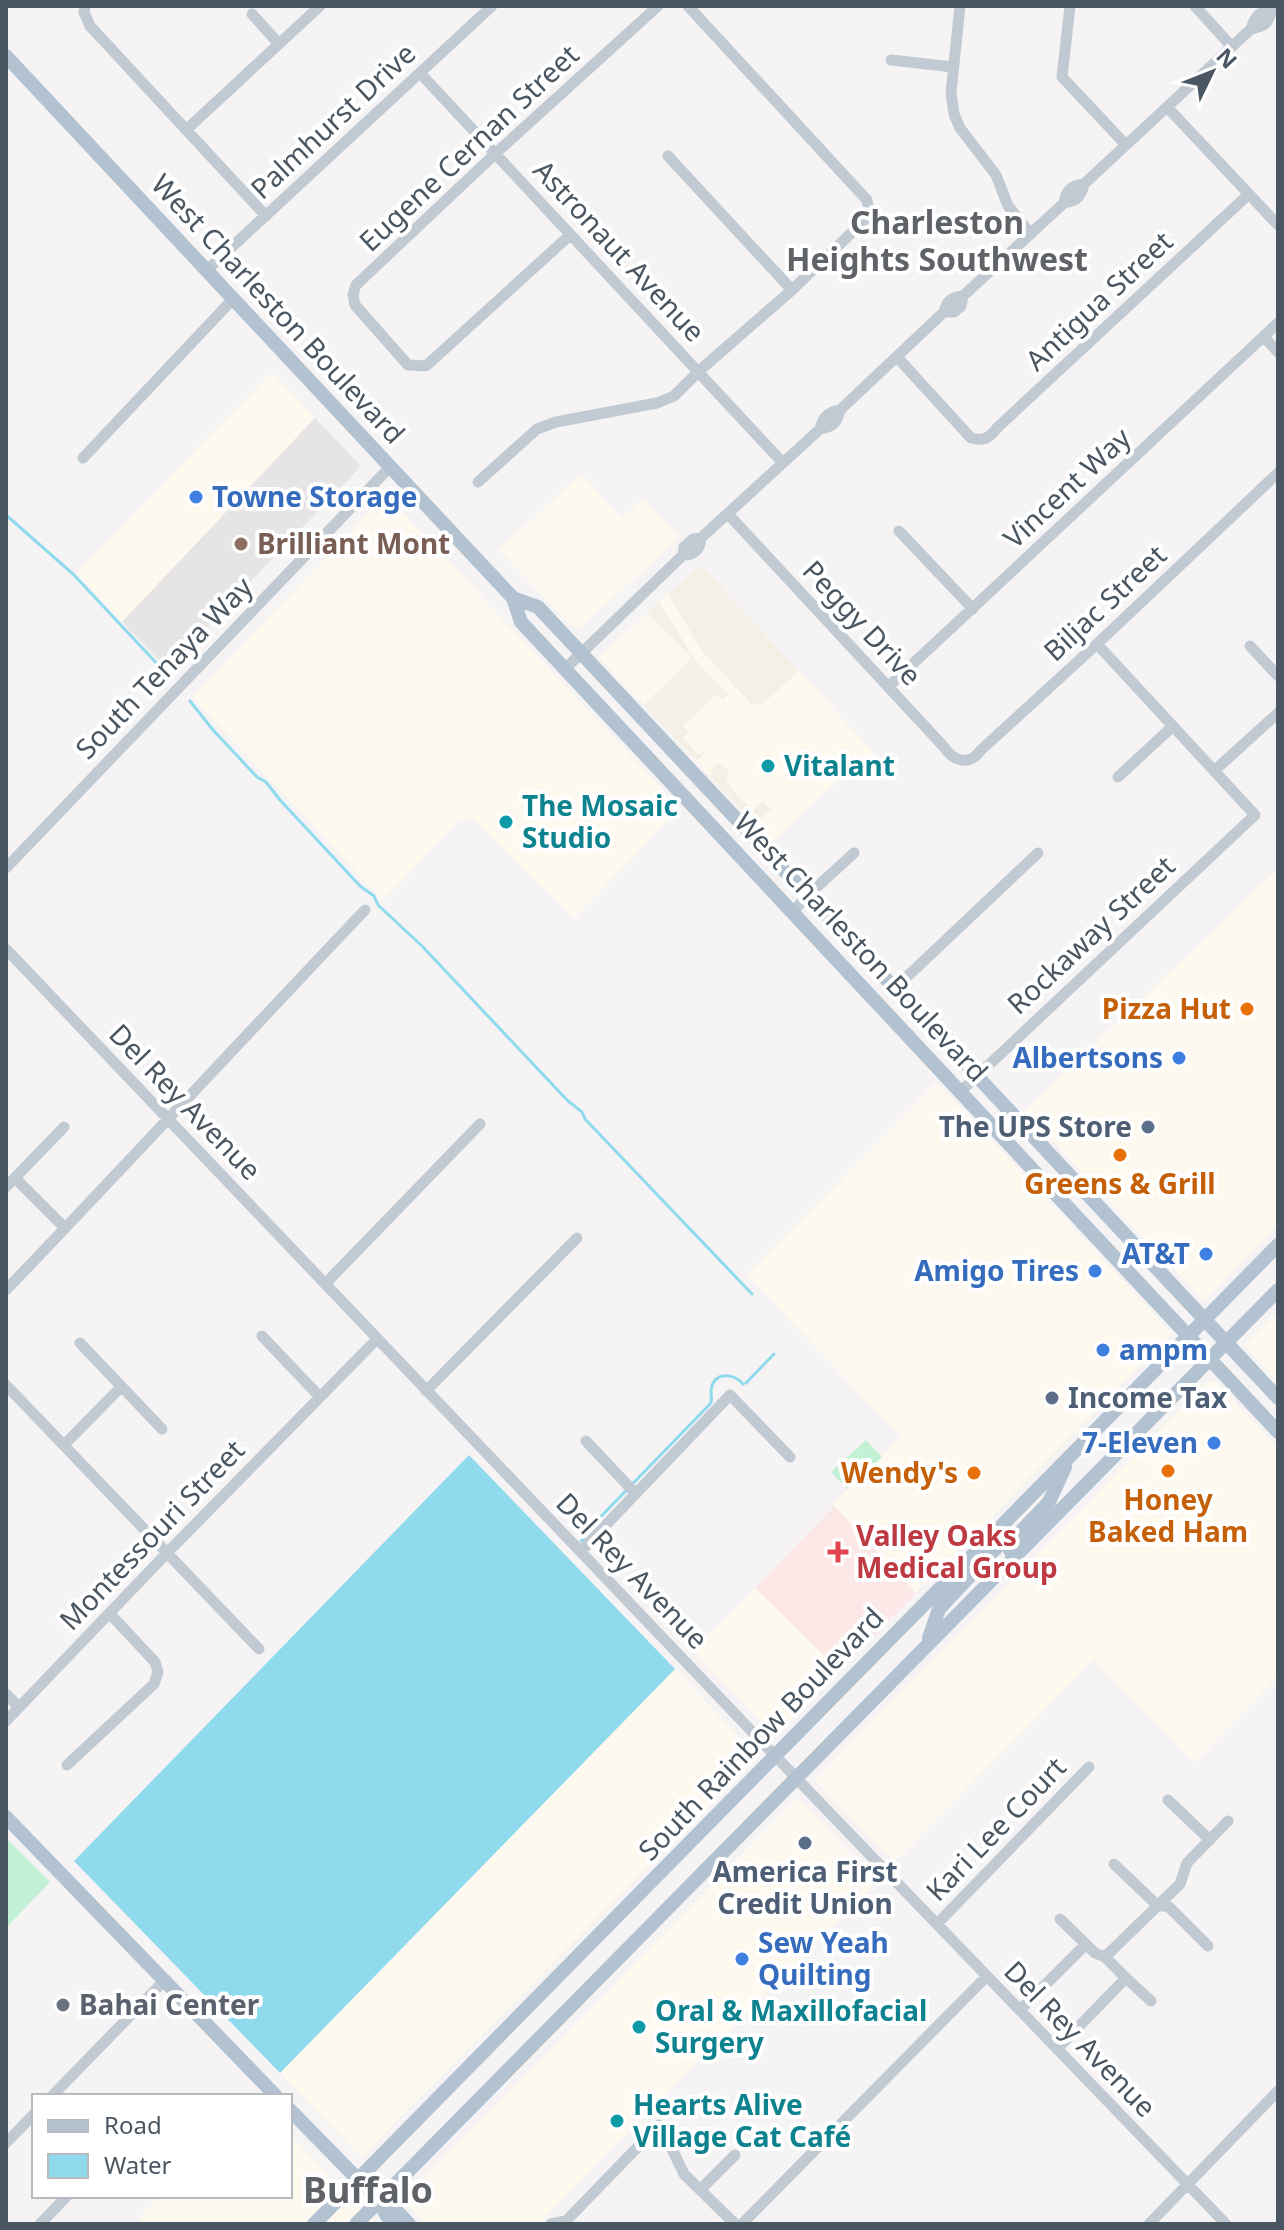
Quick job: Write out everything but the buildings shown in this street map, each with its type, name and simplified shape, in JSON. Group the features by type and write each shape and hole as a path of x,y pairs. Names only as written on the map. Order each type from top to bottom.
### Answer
{"main road":[{"name":"West Charleston Boulevard","path":"6,56 513,598 521,622 1278,1432"},
{"name":"West Charleston Boulevard","path":"513,598 538,607 1278,1398"},
{"name":"South Rainbow Boulevard","path":"314,2224 1278,1245"},
{"name":"South Rainbow Boulevard","path":"356,2224 1278,1290"},
{"path":"1014,1556 1009,1544 1049,1502 1070,1456"},
{"path":"926,1645 939,1609 998,1546 1001,1536 997,1530"},
{"path":"6,1817 274,2094"},
{"path":"576,1959 596,1981"},
{"path":"560,1975 580,1997"},
{"path":"292,2112 379,2201 394,2224"},
{"path":"379,2201 394,2208 409,2224"}],"street":[{"path":"186,130 320,6"},
{"name":"Palmhurst Drive","path":"207,270 492,6"},
{"name":"Eugene Cernan Street","path":"570,235 426,366 408,365 355,305 353,295 356,285 658,6"},
{"path":"478,482 537,429 556,422 657,403 674,396 866,219 869,210 867,200 688,6"},
{"path":"960,6 951,93 954,114 960,128 996,175 1008,206 1031,234"},
{"path":"1070,6 1062,77 1126,145"},
{"path":"1195,6 1232,47"},
{"path":"565,669 683,555 684,547 693,539 701,538 820,429 831,427 838,421 840,410 944,312 954,312 961,306 963,296 1064,203 1066,193 1073,186 1084,184 1232,47 1251,29 1254,18 1262,11 1275,8"},
{"path":"84,9 90,26 266,216"},
{"path":"252,14 279,44"},
{"path":"891,60 953,67"},
{"name":"Astronaut Avenue","path":"420,73 783,463"},
{"path":"1167,107 1278,225"},
{"path":"668,156 792,290"},
{"name":"Antigua Street","path":"897,357 971,438 981,440 990,437 1249,194"},
{"path":"83,458 233,299"},
{"name":"Vincent Way","path":"888,687 1278,323"},
{"path":"1264,337 1278,352"},
{"name":"South Tenaya Way","path":"6,868 390,467"},
{"name":"Biljac Street","path":"963,761 975,759 981,750 1278,473"},
{"name":"Peggy Drive","path":"728,514 951,757 963,761"},
{"path":"899,531 973,609"},
{"path":"1097,644 1214,771 1278,713"},
{"path":"1250,646 1278,676"},
{"path":"1118,777 1173,726"},
{"name":"Rockaway Street","path":"961,1091 1255,815 1214,771"},
{"path":"793,912 854,853"},
{"path":"894,989 1038,853"},
{"path":"6,1290 365,910"},
{"name":"Del Rey Avenue","path":"6,949 1226,2224"},
{"path":"325,1284 480,1124"},
{"path":"6,1187 64,1127"},
{"path":"15,1178 65,1228"},
{"path":"426,1391 577,1238"},
{"path":"262,1336 319,1396"},
{"name":"Montessouri Street","path":"6,1721 377,1339"},
{"path":"80,1343 162,1429"},
{"path":"6,1385 259,1649"},
{"path":"64,1445 121,1387"},
{"path":"581,1551 730,1395 790,1457"},
{"path":"586,1441 636,1494"},
{"path":"67,1765 154,1684 158,1672 155,1662 110,1614"},
{"path":"6,1694 19,1707"},
{"name":"Kari Lee Court","path":"937,1924 1089,1767"},
{"path":"1168,1800 1210,1840"},
{"path":"1105,1957 1180,1884 1187,1863 1228,1821"},
{"path":"1114,1864 1158,1906 1168,1906 1208,1946"},
{"path":"1060,1919 1151,2001"},
{"path":"1020,2010 1086,1944"},
{"path":"742,2224 987,1976"},
{"path":"1057,2049 1126,1978"},
{"path":"54,2094 164,1981"},
{"path":"1149,2224 1278,2091"},
{"path":"6,2143 32,2116"},
{"path":"551,2224 566,2221 659,2125 668,2134 684,2174 735,2224"},
{"path":"700,2190 735,2155"},
{"path":"40,2224 65,2198"}],"shaded area":[{"path":"272,372 315,418 122,622 76,573"},
{"name":"Brilliant Mont","path":"315,418 361,466 167,669 122,622"},
{"path":"581,474 622,518 643,498 679,538 577,628 571,626 499,550"},
{"path":"386,495 680,808 574,919 470,816 463,821 461,819 383,900 192,697"},
{"path":"668,594 702,651 761,705 799,671 885,765 879,772 864,756 772,842 678,742 683,726 717,693 728,695 695,660 659,602"},
{"path":"647,613 692,658 644,705 599,658"},
{"path":"1278,869 1278,1224 1204,1301 1024,1111"},
{"path":"937,1082 1172,1333 916,1593 834,1506 901,1437 747,1275"},
{"path":"1278,1311 1278,1382 1244,1345"},
{"path":"1207,1382 1216,1382 1278,1448 1278,1677 1194,1763 1094,1659 895,1862 815,1780"},
{"path":"834,1506 916,1593 840,1671 755,1588"},
{"path":"755,1588 840,1671 775,1737 693,1650"},
{"path":"675,1669 757,1756 361,2157 280,2073"},
{"path":"797,1798 877,1881 538,2224 425,2224 403,2200"},
{"path":"292,2136 376,2224 145,2224 139,2217 158,2198 292,2198"}],"green space":[{"path":"866,1440 882,1457 847,1489 831,1472"},
{"path":"6,1838 50,1882 6,1928"}],"sand":[{"path":"700,565 799,671 761,705 751,704 702,651 668,594"},
{"path":"659,602 695,660 728,695 723,700 717,694 683,725 689,732 683,738 699,755 707,751 698,760 644,705 692,658 647,613"},
{"path":"716,764 722,764 729,772 730,776 725,781 752,810 763,801 771,809 756,824 713,779 711,771"}],"water":[{"path":"469,1455 675,1669 280,2073 74,1861"}],"waterway":[{"path":"6,515 73,574 162,669"},
{"path":"190,701 257,777 266,782 360,886 374,896 378,905 422,946 567,1100 582,1112 585,1119 752,1294"},
{"path":"746,1383 774,1354"},
{"path":"581,1541 584,1539 582,1536 711,1403 711,1390 716,1380 730,1376 743,1384"}],"place":[{"name":"Towne Storage","path":"196,497"},
{"name":"Brilliant Mont","path":"241,544"},
{"name":"Vitalant","path":"768,766"},
{"name":"The Mosaic Studio","path":"506,822"},
{"name":"Pizza Hut","path":"1247,1009"},
{"name":"Albertsons","path":"1179,1058"},
{"name":"The UPS Store","path":"1148,1127"},
{"name":"Greens & Grill","path":"1120,1155"},
{"name":"AT&T","path":"1206,1254"},
{"name":"Amigo Tires","path":"1095,1271"},
{"name":"ampm","path":"1103,1350"},
{"name":"Income Tax","path":"1052,1398"},
{"name":"7-Eleven","path":"1214,1443"},
{"name":"Honey Baked Ham","path":"1168,1471"},
{"name":"Wendy's","path":"974,1473"},
{"name":"Valley Oaks Medical Group","path":"838,1552"},
{"name":"America First Credit Union","path":"805,1843"},
{"name":"Sew Yeah Quilting","path":"742,1959"},
{"name":"Bahai Center","path":"63,2005"},
{"name":"Oral & Maxillofacial Surgery","path":"639,2027"},
{"name":"Hearts Alive Village Cat Café","path":"617,2121"}],"district":[{"name":"Charleston Heights Southwest","path":"937,242"},
{"name":"Buffalo","path":"368,2190"}]}
